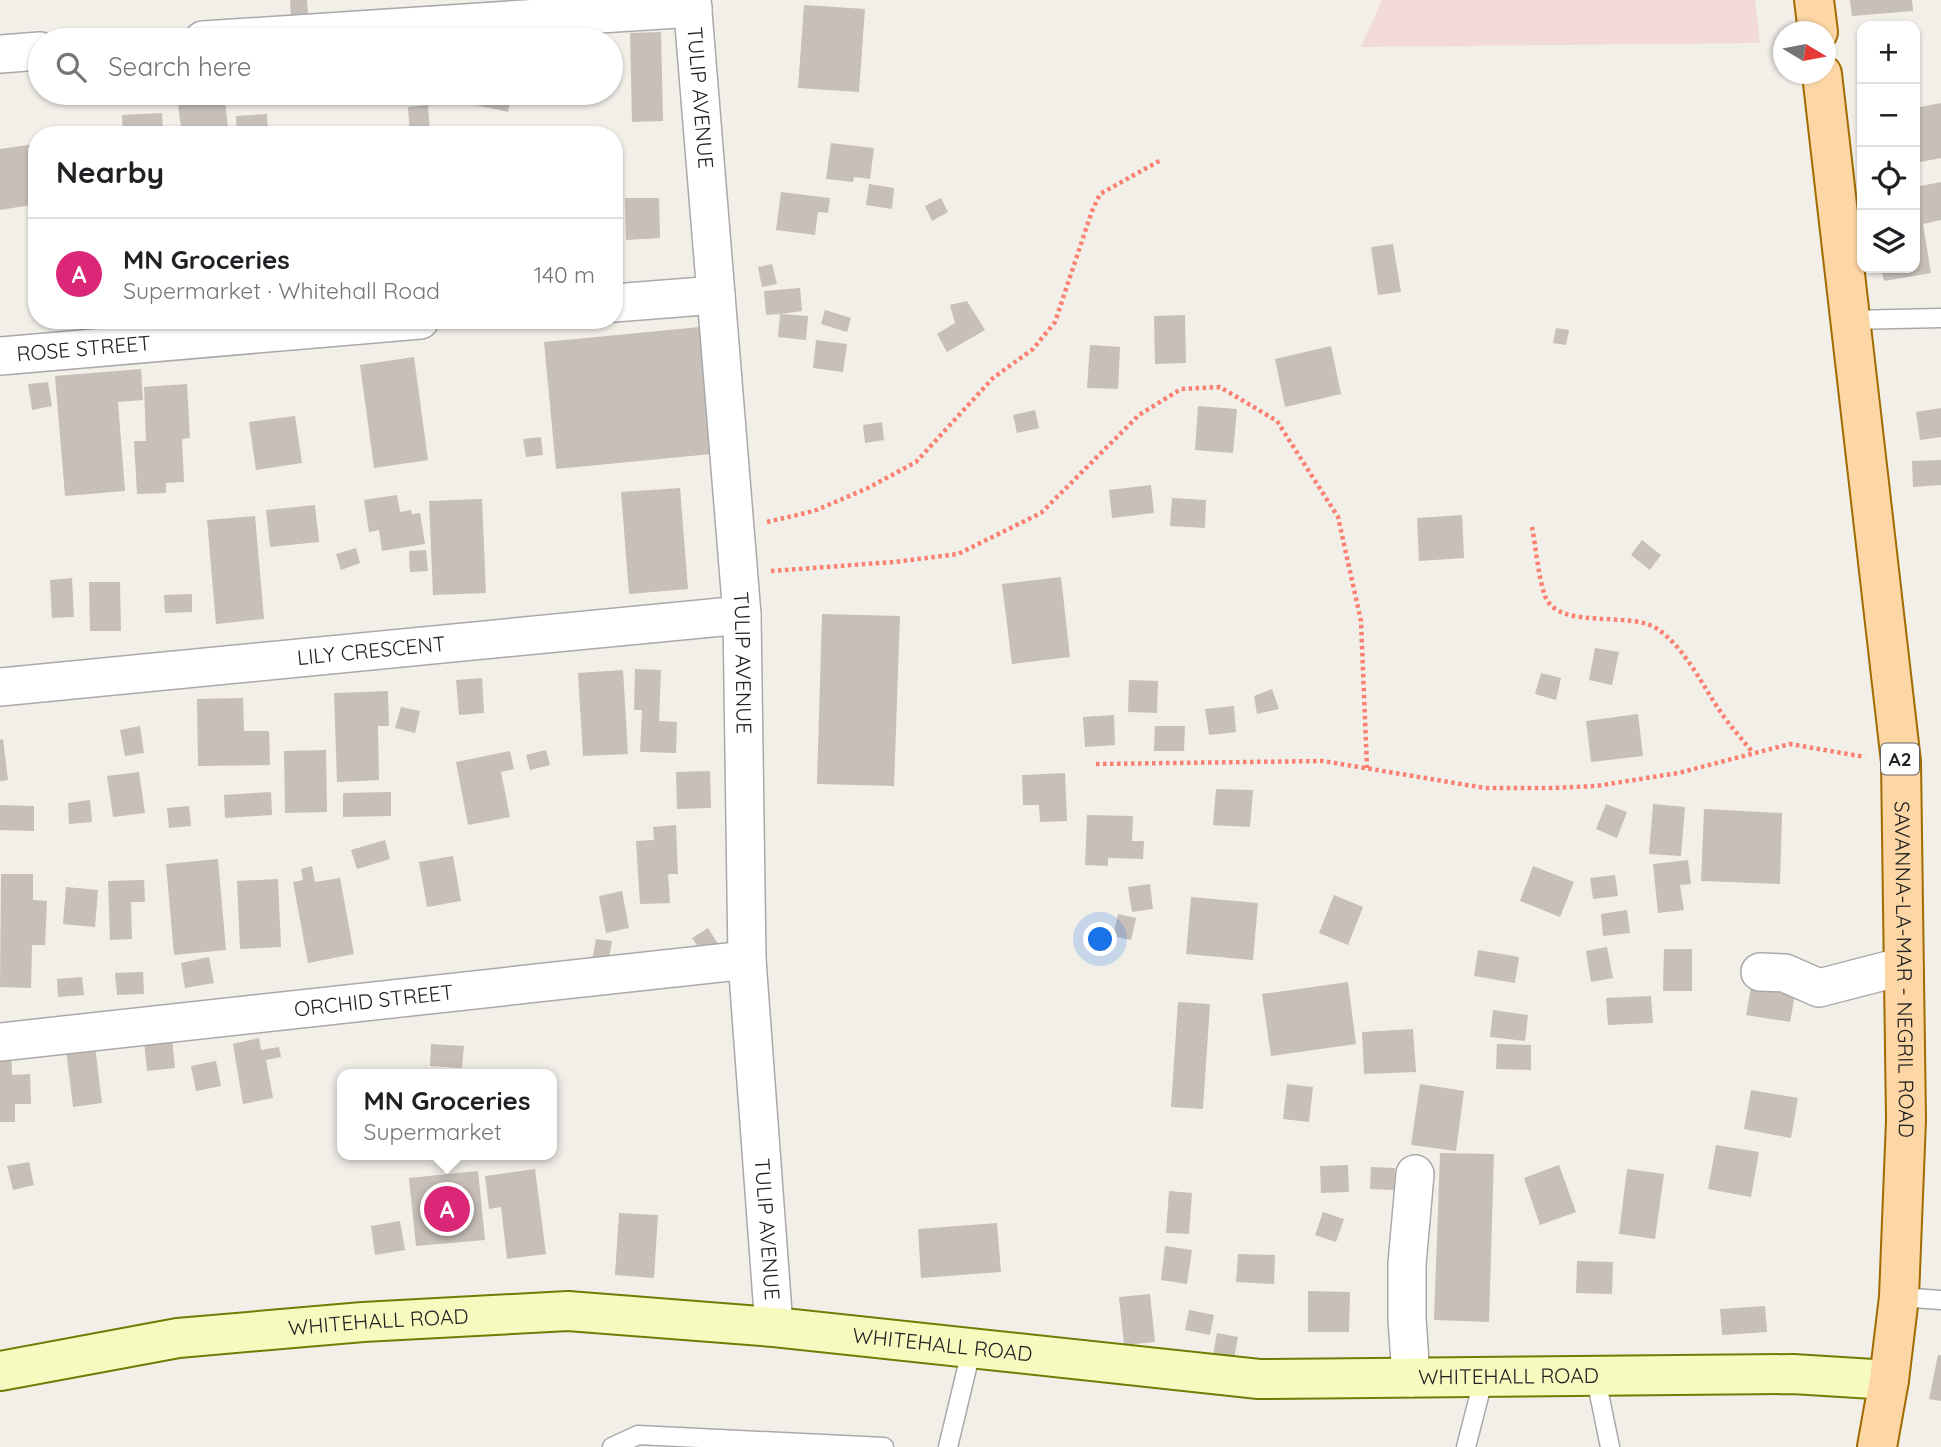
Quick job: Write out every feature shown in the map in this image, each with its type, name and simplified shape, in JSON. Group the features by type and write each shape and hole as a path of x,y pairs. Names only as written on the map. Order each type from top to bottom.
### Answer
{"main road":[{"path":"1814,0 1817,21"},
{"name":"SAVANNA-LA-MAR - NEGRIL ROAD","path":"1823,84 1901,762 1906,1120 1899,1297 1889,1380 1877,1447"},
{"name":"WHITEHALL ROAD","path":"0,1371 178,1338 363,1322 568,1311 774,1327 1259,1379 1793,1374 1889,1380"}],"street":[{"path":"366,28 692,4"},
{"name":"TULIP AVENUE","path":"692,4 742,615 747,960 774,1327"},
{"path":"0,54 28,52"},
{"path":"623,302 716,295"},
{"name":"ROSE STREET","path":"0,356 315,329"},
{"name":"LILY CRESCENT","path":"0,687 742,615"},
{"name":"ORCHID STREET","path":"0,1042 747,960"},
{"path":"1760,972 1785,973 1819,988 1904,965"},
{"path":"1411,1378 1407,1264 1415,1174"}],"lane":[{"path":"1850,320 1941,318"},
{"path":"1899,1297 1941,1300"},
{"path":"948,1447 972,1347"},
{"path":"1595,1374 1610,1447"},
{"path":"1466,1447 1483,1377"},
{"path":"612,1447 638,1435 884,1447"}],"path":[{"path":"736,530 814,511 868,488 916,462 993,379 1033,349 1055,322 1100,194 1161,160"},
{"path":"738,573 894,562 958,554 1041,513 1139,415 1181,389 1220,387 1277,421 1338,517 1361,621 1367,768"},
{"path":"1532,527 1545,598 1561,612 1581,618 1624,619 1656,627 1676,644 1722,714 1754,753"},
{"path":"1096,764 1323,761 1485,788 1552,789 1596,786 1678,774 1790,744 1901,762"}],"shaded area":[{"path":"1382,0 1755,0 1760,43 1361,47"}],"building":[{"path":"290,0 307,0 308,15 291,16"},
{"path":"1850,0 1912,0 1913,11 1852,16"},
{"path":"804,5 865,9 859,92 798,88"},
{"path":"661,32 663,121 632,122 630,33"},
{"path":"1941,103 1941,158 1920,162 1920,107"},
{"path":"178,105 225,105 228,126 181,126"},
{"path":"428,105 429,126 409,126 408,107"},
{"path":"475,105 509,105 508,112"},
{"path":"162,113 163,126 123,126 122,115"},
{"path":"267,114 268,126 237,126 236,116"},
{"path":"831,143 874,148 870,179 854,177 853,182 826,179"},
{"path":"28,145 28,205 0,210 0,149"},
{"path":"1941,182 1941,220 1923,224 1931,273 1884,281 1882,273 1920,273 1920,186"},
{"path":"869,184 894,188 892,209 866,205"},
{"path":"781,192 830,198 828,213 818,212 815,235 776,230"},
{"path":"625,198 659,198 660,238 626,240"},
{"path":"941,198 948,212 932,221 925,206"},
{"path":"1393,244 1401,292 1378,295 1371,247"},
{"path":"772,264 777,284 762,287 758,267"},
{"path":"800,288 802,311 766,315 764,291"},
{"path":"967,301 985,330 947,352 937,334 955,323 950,305"},
{"path":"825,310 851,318 847,332 821,324"},
{"path":"780,314 808,316 806,340 778,337"},
{"path":"1185,315 1186,363 1155,364 1154,316"},
{"path":"700,327 712,454 556,469 544,342"},
{"path":"1556,328 1569,330 1566,345 1553,343"},
{"path":"816,340 847,344 843,372 813,368"},
{"path":"1090,345 1120,347 1118,389 1087,388"},
{"path":"1331,346 1341,394 1285,407 1275,359"},
{"path":"414,357 428,460 374,468 360,365"},
{"path":"141,369 143,400 118,402 125,491 65,496 55,376"},
{"path":"48,382 52,406 32,410 28,384"},
{"path":"187,384 190,438 182,439 184,482 166,483 166,493 137,494 134,441 146,441 144,387"},
{"path":"1198,406 1237,409 1233,453 1195,450"},
{"path":"1941,408 1941,437 1920,440 1916,412"},
{"path":"1035,410 1039,428 1017,433 1013,415"},
{"path":"295,416 302,463 256,470 249,422"},
{"path":"882,422 884,440 865,443 863,425"},
{"path":"541,437 543,455 526,457 523,439"},
{"path":"1941,460 1941,485 1913,487 1912,461"},
{"path":"1151,485 1154,513 1112,518 1109,490"},
{"path":"680,488 688,589 629,594 621,492"},
{"path":"397,495 400,512 411,510 412,514 420,513 425,544 382,551 379,530 369,532 364,500"},
{"path":"1172,498 1206,500 1205,528 1170,526"},
{"path":"482,499 486,593 433,595 429,501"},
{"path":"315,505 319,542 270,547 266,510"},
{"path":"1462,515 1464,558 1419,561 1417,518"},
{"path":"255,516 264,619 216,624 207,520"},
{"path":"1642,540 1661,555 1650,570 1631,555"},
{"path":"356,548 360,563 341,570 336,554"},
{"path":"426,550 428,571 410,572 409,551"},
{"path":"1061,577 1070,657 1012,664 1002,584"},
{"path":"72,578 74,617 52,618 50,580"},
{"path":"89,582 120,582 121,631 90,631"},
{"path":"192,594 192,612 165,613 164,595"},
{"path":"822,614 900,616 894,786 817,784"},
{"path":"1595,648 1619,652 1612,685 1589,680"},
{"path":"635,669 661,670 659,721 677,722 676,753 640,752 642,710 634,710"},
{"path":"623,670 628,754 583,756 578,673"},
{"path":"1541,673 1561,678 1556,700 1535,694"},
{"path":"482,678 484,713 459,715 456,680"},
{"path":"1129,680 1158,681 1157,713 1128,712"},
{"path":"1272,689 1279,709 1257,714 1254,696"},
{"path":"388,691 389,726 378,726 379,780 337,782 334,693"},
{"path":"243,698 244,731 269,731 270,765 198,766 197,699"},
{"path":"1234,706 1236,732 1209,735 1205,709"},
{"path":"401,707 420,711 415,733 395,728"},
{"path":"1638,714 1643,756 1591,762 1586,721"},
{"path":"1114,715 1115,745 1085,747 1083,717"},
{"path":"140,726 144,753 125,756 120,730"},
{"path":"1155,726 1185,726 1184,751 1154,751"},
{"path":"3,739 8,780 0,781 0,740"},
{"path":"326,750 327,812 285,813 284,751"},
{"path":"546,750 550,765 530,770 526,755"},
{"path":"510,751 514,769 501,772 510,817 468,825 456,762"},
{"path":"710,771 711,808 677,809 676,772"},
{"path":"139,772 145,813 113,817 107,776"},
{"path":"1065,773 1067,821 1040,822 1039,805 1023,805 1022,775"},
{"path":"1216,789 1253,790 1250,827 1213,825"},
{"path":"271,792 272,815 225,818 224,795"},
{"path":"391,792 391,816 343,817 343,793"},
{"path":"90,800 92,822 69,824 68,803"},
{"path":"1606,804 1627,812 1617,838 1596,829"},
{"path":"1653,804 1685,807 1681,856 1649,854"},
{"path":"0,805 34,806 34,831 0,830"},
{"path":"189,806 191,826 169,828 167,808"},
{"path":"1704,809 1782,813 1780,884 1701,881"},
{"path":"1087,815 1133,816 1132,841 1144,841 1143,859 1108,858 1108,866 1085,865"},
{"path":"676,825 678,874 668,874 670,903 640,904 636,841 654,840 653,827"},
{"path":"385,840 390,859 357,869 351,850"},
{"path":"453,856 461,901 427,907 419,862"},
{"path":"218,859 226,950 174,955 166,864"},
{"path":"1688,860 1691,884 1680,885 1684,910 1658,913 1653,864"},
{"path":"312,866 315,882 340,878 354,954 308,963 293,882 303,880 301,869"},
{"path":"1533,866 1574,882 1560,917 1520,901"},
{"path":"1,874 33,874 33,900 47,901 45,945 32,945 31,988 0,987"},
{"path":"1615,875 1618,896 1593,899 1590,878"},
{"path":"278,879 281,947 240,949 237,881"},
{"path":"144,880 145,902 131,902 132,939 110,940 108,881"},
{"path":"1150,884 1153,909 1132,912 1128,887"},
{"path":"66,887 98,890 95,927 63,924"},
{"path":"622,891 629,928 606,933 599,896"},
{"path":"1334,895 1363,907 1348,945 1319,933"},
{"path":"1191,897 1258,903 1253,960 1186,954"},
{"path":"1627,910 1630,933 1603,936 1601,914"},
{"path":"1118,914 1136,918 1131,940 1113,936"},
{"path":"708,928 720,947 705,957 692,938"},
{"path":"596,939 612,941 608,965 592,962"},
{"path":"1607,947 1613,978 1591,982 1586,951"},
{"path":"1664,949 1692,949 1692,991 1663,991"},
{"path":"1478,950 1519,957 1515,983 1474,976"},
{"path":"209,957 214,983 185,988 181,963"},
{"path":"143,972 144,994 117,995 115,973"},
{"path":"82,977 84,995 58,997 57,979"},
{"path":"1348,982 1356,1044 1271,1056 1262,994"},
{"path":"1751,987 1795,995 1790,1022 1746,1015"},
{"path":"1651,996 1653,1023 1608,1025 1606,998"},
{"path":"1178,1002 1210,1004 1203,1109 1171,1107"},
{"path":"1493,1010 1528,1015 1525,1041 1490,1037"},
{"path":"1413,1029 1416,1072 1364,1074 1362,1032"},
{"path":"172,1038 175,1068 147,1071 144,1041"},
{"path":"259,1038 261,1050 279,1047 281,1057 266,1060 273,1098 243,1104 233,1044"},
{"path":"431,1044 464,1046 462,1068 430,1066"},
{"path":"1497,1044 1531,1045 1531,1070 1496,1069"},
{"path":"95,1046 102,1103 73,1107 66,1049"},
{"path":"0,1048 11,1048 12,1075 30,1074 31,1104 15,1104 15,1122 0,1122"},
{"path":"216,1061 221,1086 196,1091 191,1066"},
{"path":"1287,1084 1313,1087 1309,1122 1283,1119"},
{"path":"1420,1084 1464,1091 1456,1151 1411,1145"},
{"path":"1751,1090 1798,1098 1791,1138 1744,1129"},
{"path":"1716,1145 1759,1152 1751,1197 1708,1189"},
{"path":"1440,1153 1494,1154 1489,1322 1434,1320"},
{"path":"29,1162 34,1185 13,1190 7,1166"},
{"path":"1348,1165 1349,1192 1321,1193 1320,1166"},
{"path":"1559,1165 1576,1212 1540,1225 1524,1178"},
{"path":"1371,1167 1395,1168 1394,1190 1370,1189"},
{"path":"535,1169 546,1254 507,1259 501,1207 489,1209 485,1176"},
{"path":"1627,1169 1664,1174 1655,1239 1619,1234"},
{"path":"478,1171 485,1240 416,1246 409,1178"},
{"path":"1169,1191 1192,1193 1189,1234 1166,1233"},
{"path":"1323,1212 1344,1219 1336,1242 1315,1235"},
{"path":"619,1213 658,1215 654,1278 615,1275"},
{"path":"400,1221 405,1250 375,1255 371,1226"},
{"path":"997,1223 1001,1272 921,1278 918,1229"},
{"path":"1165,1246 1192,1250 1187,1284 1161,1280"},
{"path":"1238,1254 1275,1255 1274,1284 1236,1282"},
{"path":"1577,1261 1613,1262 1612,1294 1576,1293"},
{"path":"1308,1291 1350,1292 1349,1332 1308,1332"},
{"path":"1150,1294 1155,1342 1124,1345 1119,1297"},
{"path":"1765,1306 1767,1332 1722,1335 1720,1309"},
{"path":"1189,1310 1214,1315 1210,1335 1185,1330"},
{"path":"1217,1333 1238,1337 1234,1359 1213,1355"},
{"path":"1938,1355 1941,1355 1941,1401 1929,1399"}],"place":[{"name":"MN Groceries","path":"447,1209"}]}
